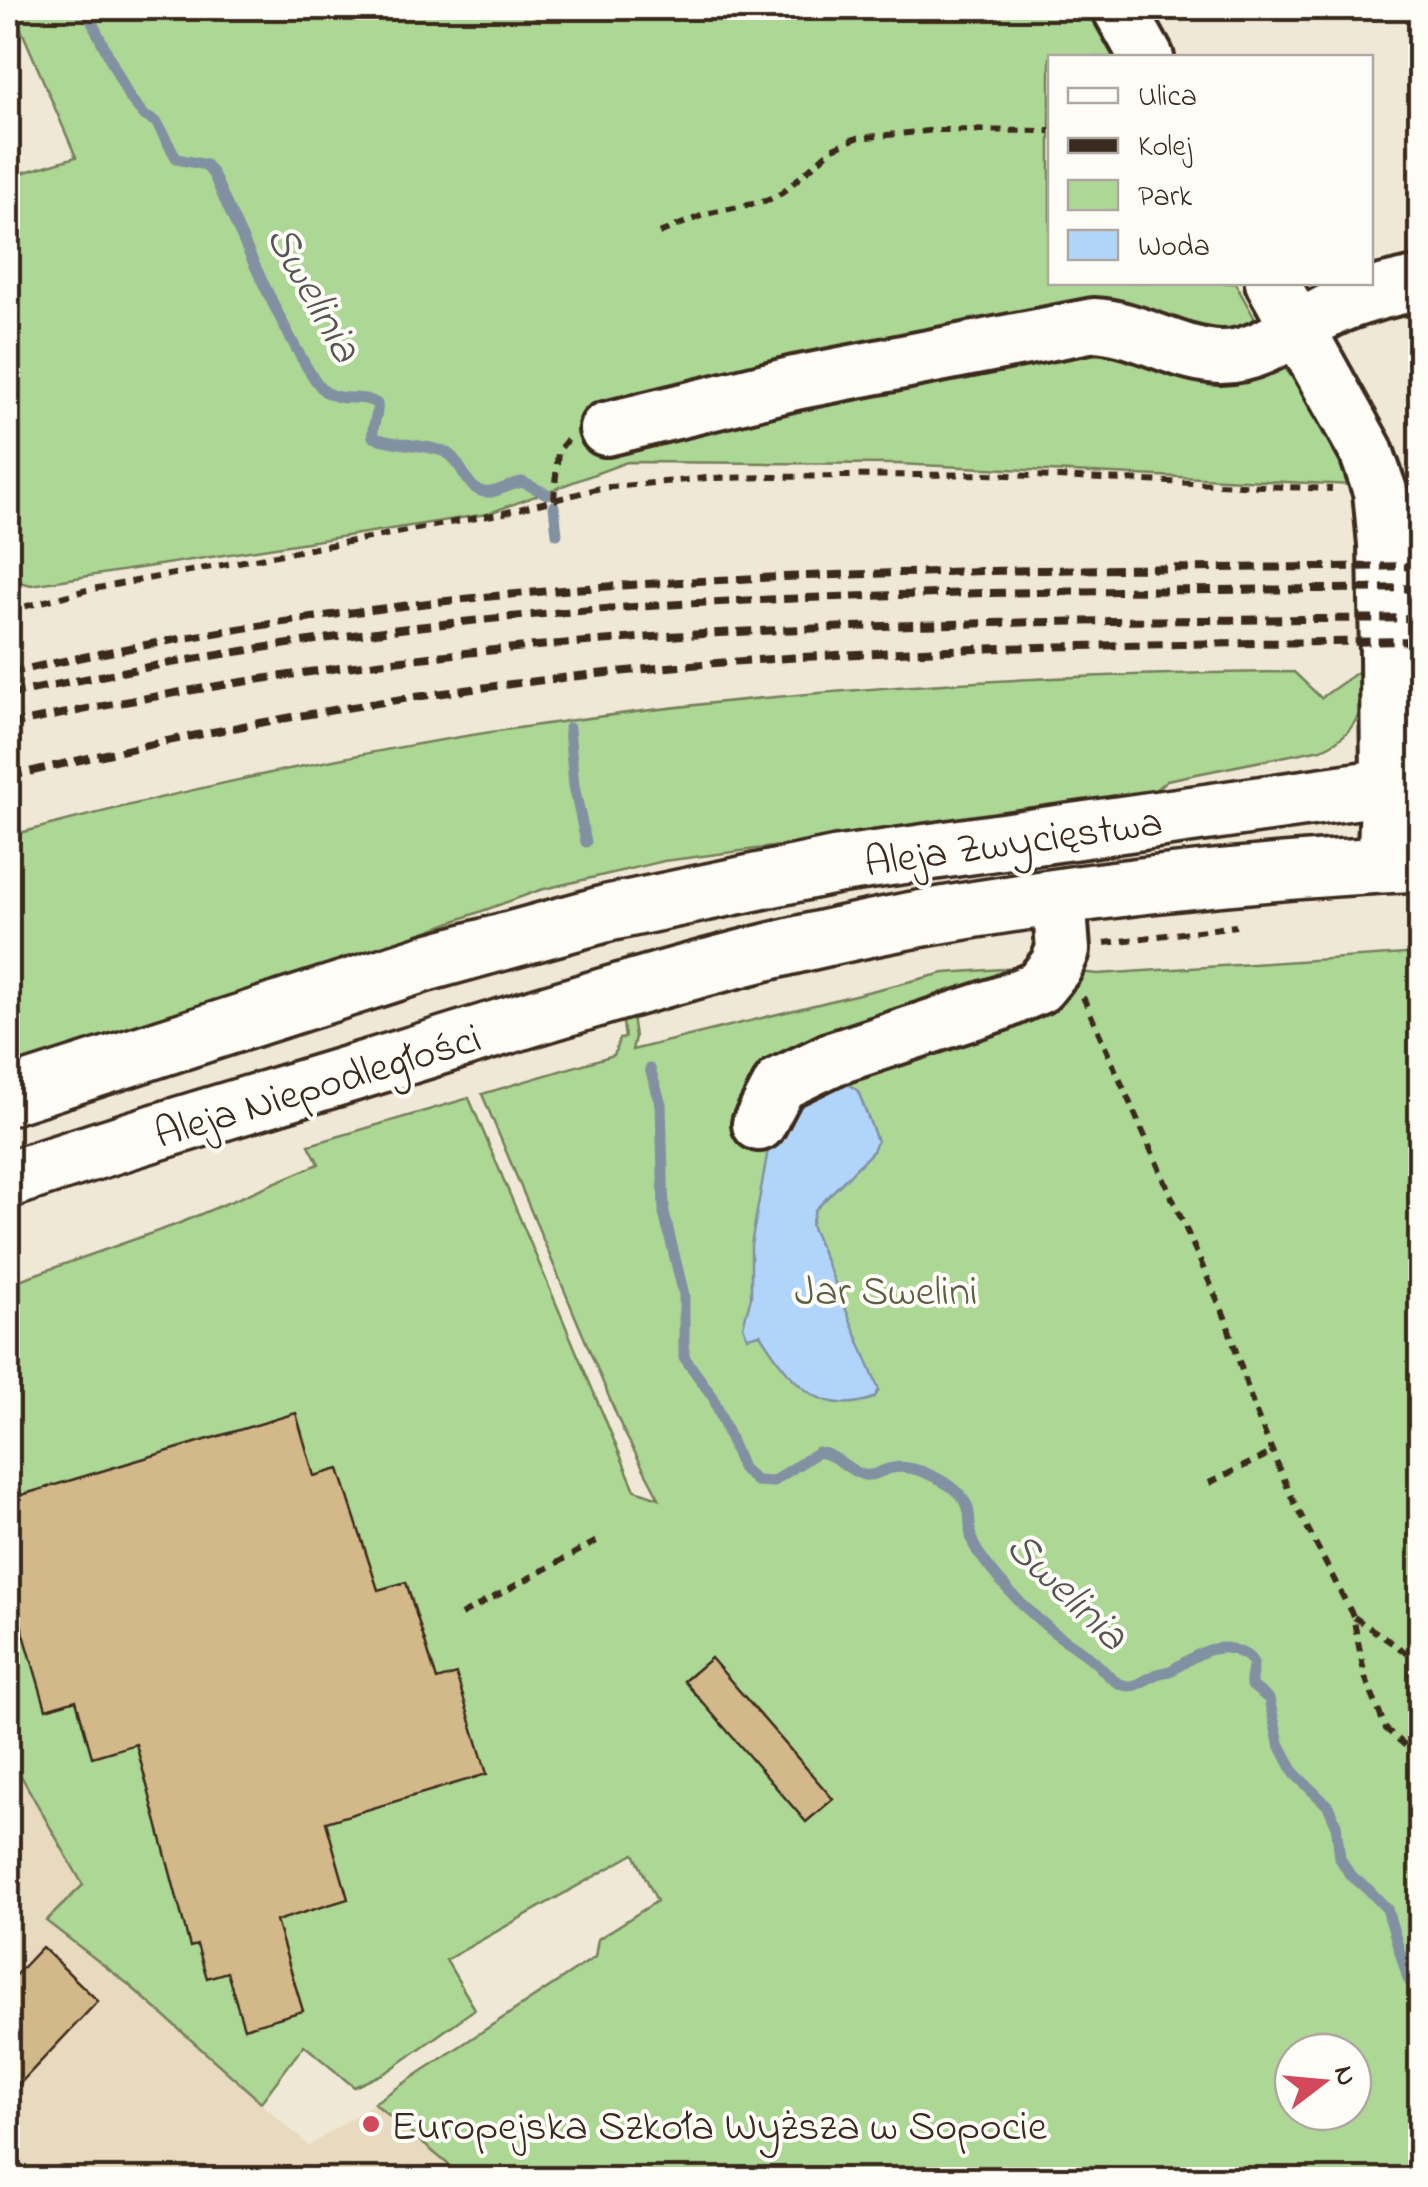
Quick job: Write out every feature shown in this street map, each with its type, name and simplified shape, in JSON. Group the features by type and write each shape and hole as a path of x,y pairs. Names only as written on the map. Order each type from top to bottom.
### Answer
{"main road":[{"name":"Aleja Zwycięstwa","path":"608,913 836,865 1404,784"},
{"name":"Aleja Zwycięstwa","path":"627,989 922,918 1061,923 1286,871 1402,864"},
{"name":"Aleja Niepodległości","path":"8,1097 426,963 608,913"},
{"name":"Aleja Niepodległości","path":"8,1180 627,989"}],"street":[{"path":"1120,8 1145,55"},
{"path":"1285,305 1342,305 1420,283"},
{"path":"606,428 794,383 1068,328 1116,326 1201,354 1224,357 1266,344 1285,305"},
{"path":"1285,305 1366,451 1380,491 1404,784 1402,864"},
{"path":"759,1124 780,1084 832,1059 1039,987 1056,966 1061,923"}],"path":[{"path":"658,233 706,214 766,201 782,193 833,148 857,138 937,130 1048,131"},
{"path":"8,611 87,590 504,513 600,488 706,478 986,474 1380,491"},
{"path":"1254,924 1061,923 1225,1317 1254,1408 1292,1498 1353,1616 1366,1677 1386,1729 1420,1758"},
{"path":"1209,1483 1273,1452"},
{"path":"461,1614 597,1541"},
{"path":"1353,1616 1420,1662"}],"shaded area":[{"path":"8,1753 83,1885 47,1922 128,1984 309,2146 374,2103 466,2179 291,2179 284,2164 260,2179 8,2179"}],"green space":[{"path":"12,8 1085,8 1112,55 1048,55 1048,285 1236,285 1278,360 1310,399 1353,485 897,464 627,462 487,514 31,585 8,579 8,177 76,157"},
{"path":"1372,662 1359,714 1345,734 1321,749 1167,780 1154,791 1117,802 664,861 540,890 251,995 8,1071 8,836 200,788 330,761 620,714 908,686 1198,673 1294,672 1321,698"},
{"name":"Jar Swelini","path":"1420,953 1420,2179 466,2179 374,2103 595,1957 598,1939 657,1901 634,1854 446,1960 475,2009 387,2072 354,2087 304,2045 261,2102 128,1984 46,1921 83,1885 8,1753 8,1284 175,1225 319,1164 309,1145 469,1098 635,1490 659,1498 622,1428 482,1094 614,1055 619,1039 625,1038 622,1016 628,996 627,957 632,956 637,993 632,1050 944,973 1032,967 1098,974"}],"water":[{"path":"850,1085 858,1091 877,1141 873,1151 815,1210 811,1225 879,1390 874,1398 836,1403 806,1390 781,1365 760,1334 747,1337 743,1326 751,1297 751,1245 774,1116 820,1087"}],"building":[{"path":"296,1413 314,1476 339,1469 378,1590 406,1582 437,1680 456,1674 487,1774 326,1822 348,1899 276,1921 303,2011 244,2028 227,1972 207,1978 197,1945 190,1947 136,1744 92,1757 76,1700 46,1709 8,1580 8,1499"},
{"path":"711,1658 833,1799 806,1822 684,1681"},
{"path":"42,1947 98,2001 8,2096 8,1983"}],"waterway":[{"name":"Swelinia","path":"85,8 129,97 145,116 156,122 177,159 206,165 213,174 284,326 326,392 377,404 373,437 445,452 482,492 522,482 547,494"},
{"name":"Swelinia","path":"554,506 557,534"},
{"name":"Swelinia","path":"569,728 574,786 586,842"},
{"name":"Swelinia","path":"650,1069 661,1104 664,1213 684,1295 684,1357 713,1397 742,1468 756,1481 772,1482 818,1452 864,1475 907,1468 944,1482 966,1502 973,1543 1002,1583 1041,1621 1121,1684 1136,1685 1214,1649 1232,1649 1248,1657 1253,1663 1251,1685 1269,1699 1279,1743 1295,1774 1328,1806 1336,1824 1340,1858 1350,1875 1387,1909 1408,1979 1420,1997"}],"railway":[{"path":"8,673 258,626 427,603 596,587 958,572 1420,566"},
{"path":"8,695 175,662 342,636 596,610 773,599 958,594 1420,588"},
{"path":"8,725 301,673 598,641 906,625 1420,618"},
{"path":"8,777 257,723 594,674 771,659 956,650 1420,641"}],"place":[{"name":"Europejska Szkoła Wyższa w Sopocie","path":"371,2124"}]}
